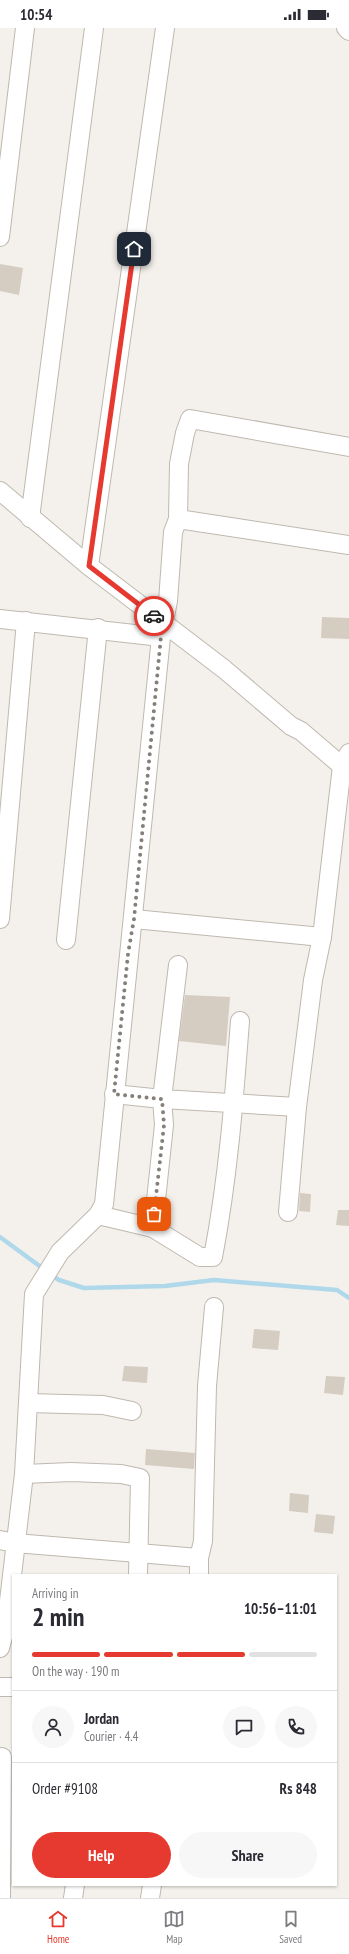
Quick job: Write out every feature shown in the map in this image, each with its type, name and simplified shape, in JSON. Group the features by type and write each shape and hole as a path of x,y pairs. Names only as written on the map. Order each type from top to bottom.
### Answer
{"street":[{"path":"0,237 26,28"},
{"path":"30,518 94,28"},
{"path":"89,566 165,28"},
{"path":"346,28 349,31"},
{"path":"0,1648 10,1617 8,1542 24,1474 34,1294 60,1252 98,1215 104,1204 128,954 134,919 162,630 168,601 173,532 178,519 179,464 185,433 190,419 349,447"},
{"path":"0,491 162,630 224,668 290,726 301,731 347,763 322,937 313,980 297,1107 288,1212"},
{"path":"178,519 349,545"},
{"path":"0,619 98,628 162,630"},
{"path":"0,919 26,621"},
{"path":"66,940 98,628"},
{"path":"134,919 322,937"},
{"path":"153,1228 164,1125 162,1099 178,965"},
{"path":"98,1215 153,1228 200,1257 213,1257 220,1221 240,1021"},
{"path":"114,1094 162,1099 297,1107"},
{"path":"8,1542 139,1553 199,1566 203,1541 207,1386 214,1307"},
{"path":"28,1403 103,1405 132,1411"},
{"path":"24,1474 71,1472 139,1476 141,1490 138,1574"},
{"path":"0,1686 12,1687"},
{"path":"1,1898 7,1830 5,1757"},
{"path":"73,1898 75,1886"},
{"path":"150,1898 152,1886"}],"building":[{"path":"0,264 23,268 19,295 0,291"},
{"path":"322,617 349,618 349,639 321,638"},
{"path":"185,995 230,997 226,1046 179,1041"},
{"path":"300,1193 311,1194 310,1212 299,1211"},
{"path":"338,1210 349,1210 349,1226 336,1225"},
{"path":"254,1329 280,1331 278,1350 252,1348"},
{"path":"124,1366 148,1367 147,1383 122,1381"},
{"path":"326,1376 345,1377 343,1395 324,1393"},
{"path":"146,1449 195,1453 194,1469 145,1465"},
{"path":"290,1493 309,1495 308,1513 289,1511"},
{"path":"316,1514 335,1516 333,1534 314,1532"}],"waterway":[{"path":"0,1237 45,1270"},
{"path":"51,1275 59,1280 84,1288 165,1286 214,1280 337,1290 349,1298"}],"way so far":[{"path":"154,616 164,624 161,636 134,919 128,954 114,1094 162,1099 164,1125 154,1214"}],"route":[{"path":"134,249 89,566 154,616"}]}
